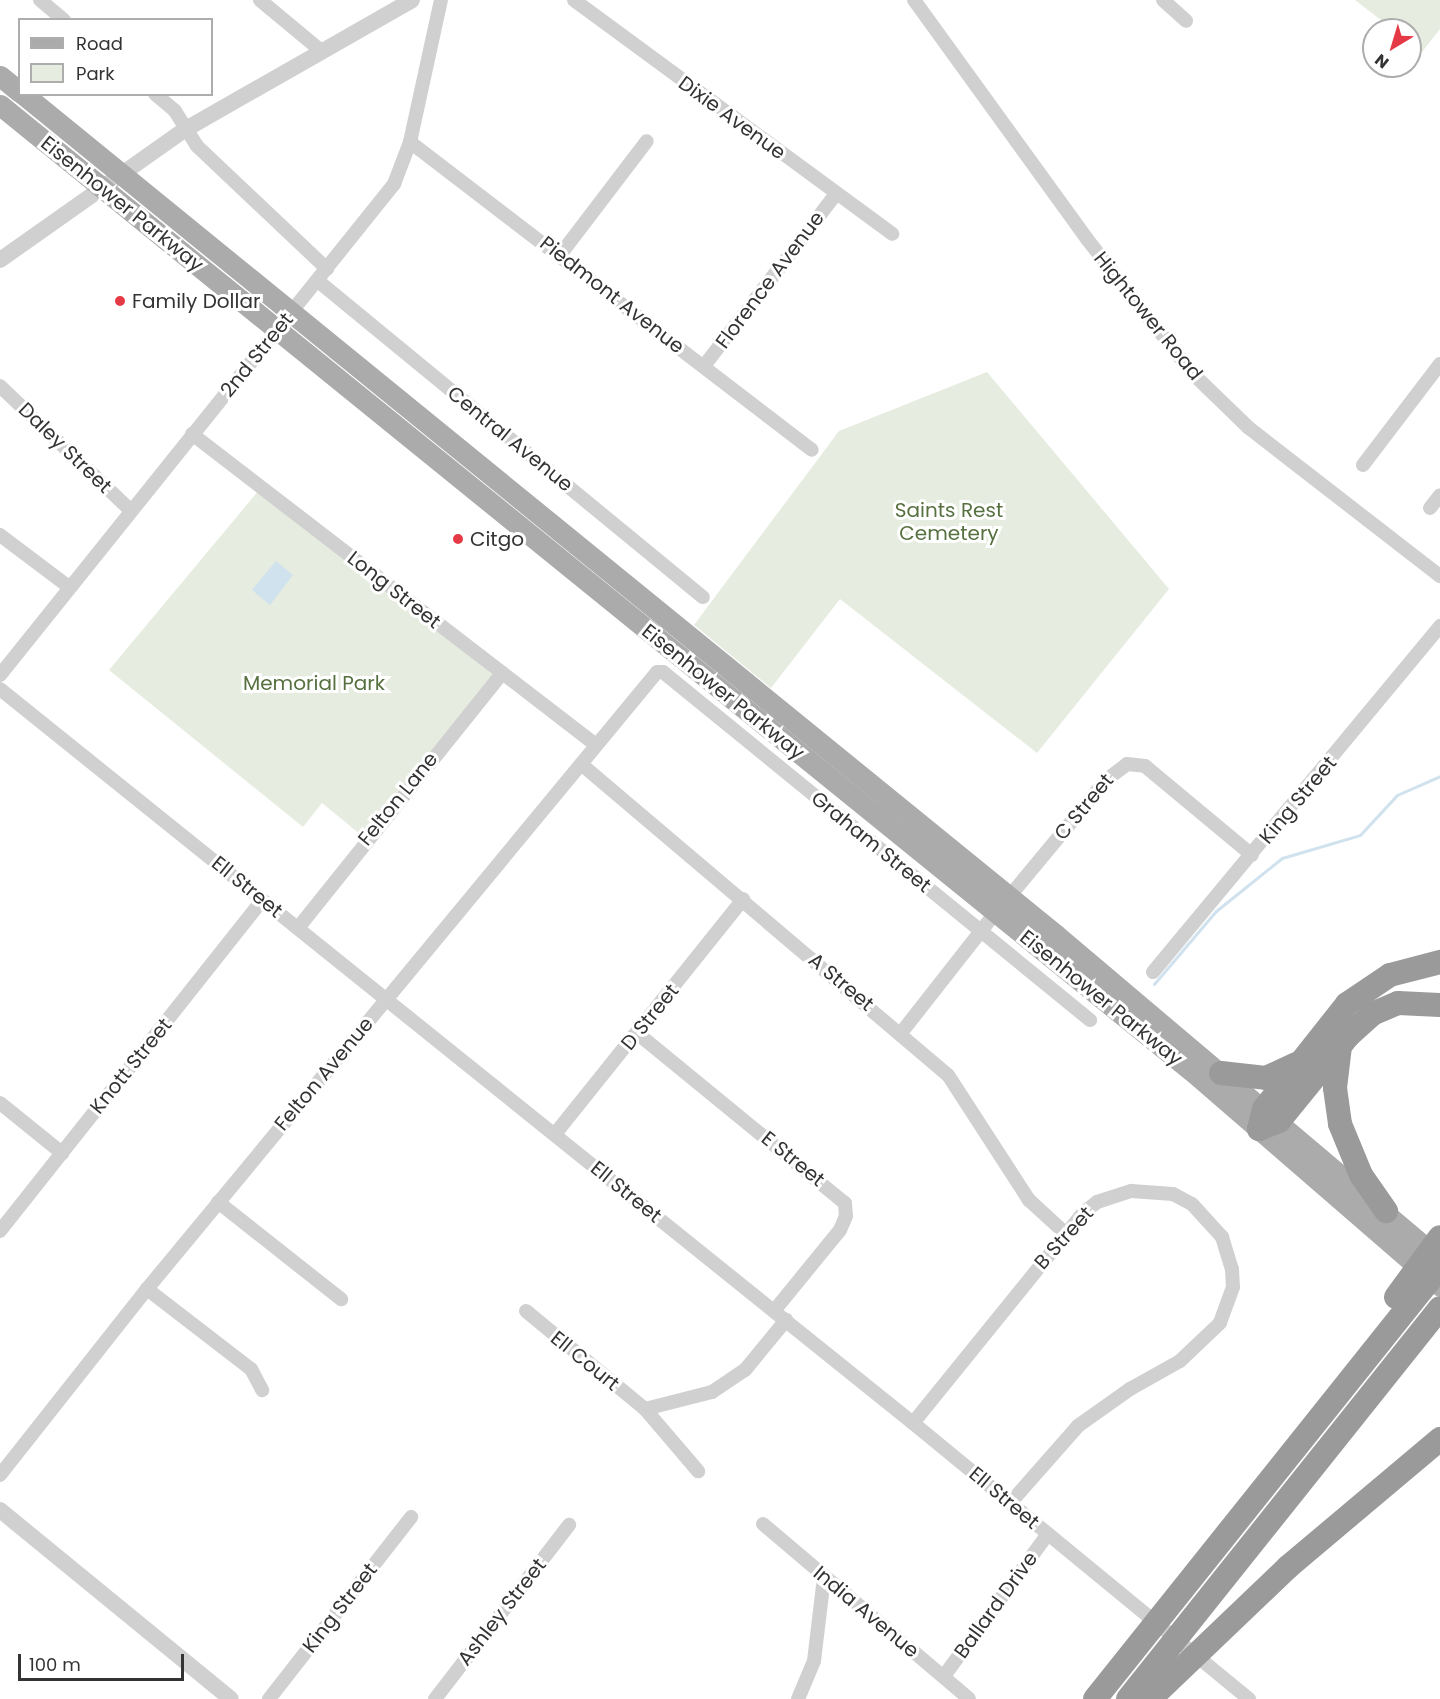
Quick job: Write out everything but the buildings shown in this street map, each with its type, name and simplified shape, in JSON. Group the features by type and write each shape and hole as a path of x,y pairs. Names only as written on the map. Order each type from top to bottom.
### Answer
{"highway":[{"path":"1267,1120 1298,1063 1336,1016 1362,991 1390,975 1440,962"},
{"path":"1267,1120 1360,1023 1384,1008 1414,1001 1440,1005"},
{"path":"1340,1046 1335,1088 1340,1124 1382,1221"},
{"path":"1221,1073 1266,1078 1298,1063"},
{"path":"1312,1428 1373,1330 1440,1237"},
{"path":"1095,1699 1440,1267"},
{"path":"1128,1699 1440,1308"},
{"path":"1150,1699 1281,1574 1440,1439"}],"main road":[{"path":"0,76 18,90"},
{"name":"Eisenhower Parkway","path":"25,96 292,312 1003,905 1267,1120 1382,1221 1440,1286"},
{"name":"Eisenhower Parkway","path":"0,105 979,898 1027,912 1221,1073 1267,1120"},
{"name":"Eisenhower Parkway","path":"1382,1221 1440,1260"}],"street":[{"path":"40,0 62,18"},
{"path":"260,0 320,50"},
{"path":"0,260 186,129 320,50 412,0"},
{"name":"2nd Street","path":"0,675 130,510 318,281 394,184 410,142 441,0"},
{"name":"Dixie Avenue","path":"574,0 892,234"},
{"name":"Hightower Road","path":"914,0 1086,239 1192,373 1249,428 1440,576"},
{"path":"1163,0 1186,21"},
{"path":"157,96 175,111 197,146 327,269"},
{"path":"560,255 647,141"},
{"name":"Piedmont Avenue","path":"410,142 812,450"},
{"name":"Florence Avenue","path":"704,366 836,194"},
{"name":"Central Avenue","path":"318,281 703,597"},
{"path":"1364,465 1440,364"},
{"name":"Daley Street","path":"0,386 130,510"},
{"name":"Long Street","path":"192,434 596,745"},
{"path":"1430,508 1440,495"},
{"path":"0,535 69,587"},
{"name":"King Street","path":"1153,972 1440,626"},
{"name":"Graham Street","path":"650,676 663,672 1090,1020"},
{"name":"Felton Lane","path":"298,928 502,673"},
{"name":"Felton Avenue","path":"0,1474 147,1289 581,764 650,676"},
{"name":"Ell Street","path":"0,689 913,1422 1248,1699"},
{"name":"A Street","path":"581,764 948,1075 1033,1204 1065,1233"},
{"name":"C Street","path":"901,1033 1106,780 1127,764 1145,766 1252,855"},
{"name":"D Street","path":"555,1134 743,899"},
{"name":"Knott Street","path":"0,1231 262,900"},
{"name":"E Street","path":"637,1033 845,1203 846,1216 840,1230 774,1311"},
{"path":"0,1103 62,1153"},
{"name":"B Street","path":"913,1422 1065,1233 1097,1202 1131,1191 1173,1194 1192,1204 1218,1230 1229,1256 1233,1287 1214,1333 1180,1361 1130,1389 1078,1426 1010,1503"},
{"path":"218,1202 341,1299"},
{"path":"147,1289 251,1369 262,1390"},
{"name":"Ell Court","path":"525,1311 645,1409 698,1471"},
{"path":"645,1409 712,1392 745,1370 786,1320"},
{"path":"0,1510 231,1699"},
{"name":"King Street","path":"269,1699 411,1517"},
{"name":"India Avenue","path":"764,1524 944,1676 966,1698"},
{"name":"Ashley Street","path":"435,1699 569,1525"},
{"name":"Ballard Drive","path":"944,1676 1048,1534"},
{"path":"798,1699 814,1660 824,1577"}],"green space":[{"path":"1355,0 1440,0 1440,29 1422,52 1422,18 1378,18"},
{"name":"Saints Rest Cemetery","path":"987,372 1169,589 1037,753 840,599 771,688 694,625 839,431"},
{"name":"Memorial Park","path":"260,489 498,679 366,839 322,803 303,827 109,670"}],"water":[{"path":"276,561 293,575 270,605 252,590"}],"waterway":[{"path":"1154,984 1216,911 1282,858 1360,835 1397,795 1440,776"}],"place":[{"name":"Family Dollar","path":"120,301"},
{"name":"Citgo","path":"458,539"}]}
